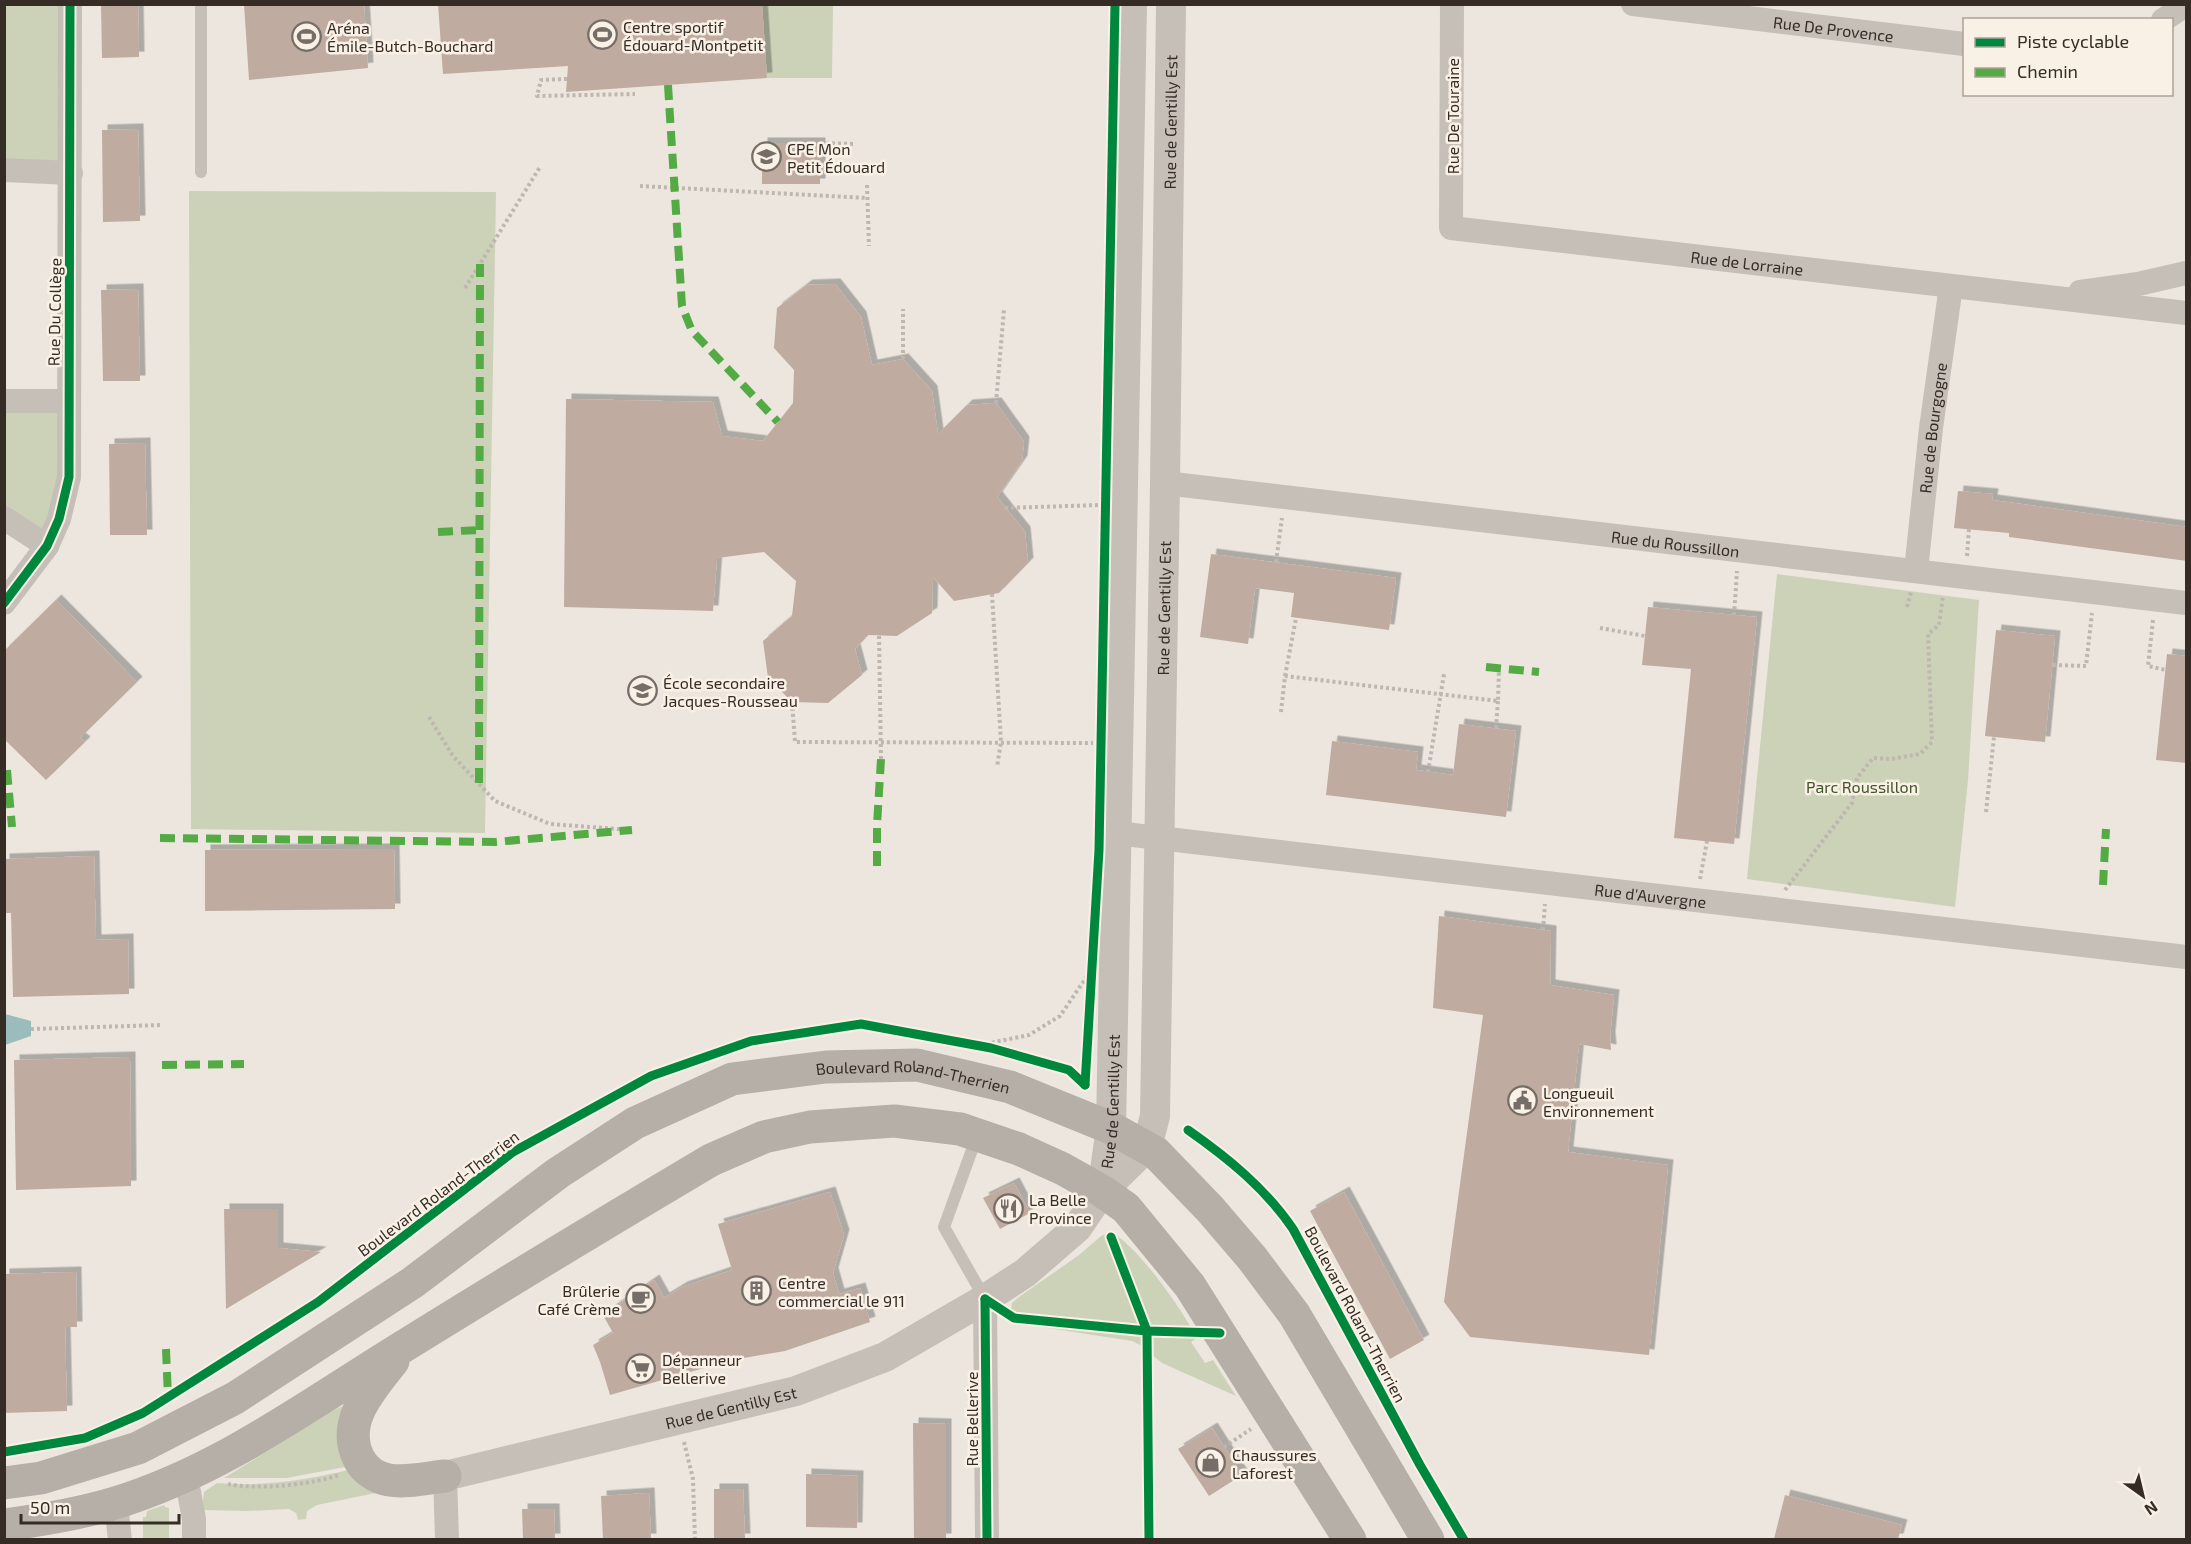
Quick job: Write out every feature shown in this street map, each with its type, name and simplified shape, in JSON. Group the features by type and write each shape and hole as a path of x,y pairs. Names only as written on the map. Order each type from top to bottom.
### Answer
{"main road":[{"name":"Boulevard Roland-Therrien","path":"4,1483 41,1478 138,1449 235,1398 412,1283 558,1173 626,1129 732,1079 826,1067 917,1065 1010,1087 1111,1128 1156,1153 1210,1209 1252,1258 1294,1314 1428,1539"},
{"path":"4,1525 61,1518 116,1503 186,1476 279,1426 406,1345 711,1160 764,1137 810,1127 894,1121 960,1129 1019,1149 1063,1169 1102,1191 1126,1208 1190,1286 1350,1539"},
{"path":"406,1345 382,1375 359,1410 352,1439 355,1451 363,1467 377,1476 390,1480 444,1476"}],"street":[{"name":"Rue Du Collège","path":"4,603 47,546 59,519 69,477 70,4"},
{"name":"Rue de Gentilly Est","path":"1102,1191 1111,1128 1132,4"},
{"name":"Rue de Gentilly Est","path":"444,1476 796,1391 885,1357 985,1299 1024,1273 1077,1228 1102,1191 1147,1147 1155,1116 1166,483 1171,4"},
{"name":"Rue De Touraine","path":"1452,4 1452,228"},
{"name":"Rue De Provence","path":"1633,4 1682,7 1963,44"},
{"path":"2166,18 2187,6"},
{"path":"4,170 71,173"},
{"name":"Rue de Lorraine","path":"1452,228 2187,313"},
{"name":"Rue de Lorraine","path":"2041,296 2138,284 2187,273"},
{"name":"Rue de Bourgogne","path":"1916,571 1931,428 1951,286"},
{"path":"4,401 68,401"},
{"name":"Rue du Roussillon","path":"1166,483 2187,603"},
{"path":"4,518 47,546"},
{"name":"Rue d'Auvergne","path":"1116,833 2187,957"},
{"name":"Rue Bellerive","path":"985,1299 987,1539"},
{"path":"186,1476 194,1519 194,1539"},
{"path":"444,1476 447,1539"},
{"path":"116,1503 120,1539"}],"lane":[{"path":"201,4 201,172"},
{"path":"978,1135 944,1227 985,1299"}],"path":[{"path":"567,79 541,80 537,96 635,94"},
{"path":"820,143 856,144"},
{"path":"465,288 540,167"},
{"path":"867,185 869,246"},
{"path":"640,186 867,198"},
{"path":"903,309 903,359"},
{"path":"996,403 1004,310"},
{"path":"1276,562 1285,498"},
{"path":"1005,508 1105,500 1104,517"},
{"path":"1734,615 1739,551"},
{"path":"1770,909 1852,803 1857,778 1873,758 1890,759 1920,754 1932,742 1928,634 1939,625 1946,575"},
{"path":"2053,664 2086,666 2095,592"},
{"path":"992,594 1001,742 997,767"},
{"path":"2156,599 2148,666 2166,670"},
{"path":"1281,712 1296,618"},
{"path":"1600,628 1645,636"},
{"path":"879,636 881,759"},
{"path":"1496,728 1499,668"},
{"path":"1428,772 1444,674"},
{"path":"1285,676 1498,701"},
{"path":"792,702 795,742 1100,743"},
{"path":"429,717 453,756 495,801 550,824 632,830"},
{"path":"1100,754 1101,731"},
{"path":"1986,812 1994,737"},
{"path":"1696,900 1707,841"},
{"path":"1090,993 1092,970"},
{"path":"980,1045 1029,1035 1060,1016 1092,970"},
{"path":"31,1029 162,1025"},
{"path":"969,1043 1002,1051"},
{"path":"678,1420 693,1479 695,1539"},
{"path":"186,1476 245,1488 322,1481 363,1467"}],"green space":[{"path":"5,5 70,5 71,173 5,170"},
{"path":"762,5 833,5 832,78 767,78"},
{"path":"189,191 496,192 485,833 191,829"},
{"path":"4,401 68,401 47,546 5,518"},
{"name":"Parc Roussillon","path":"1777,574 1979,600 1968,780 1955,907 1747,879"},
{"path":"1110,1232 1133,1250 1158,1279 1197,1338 1191,1342 1205,1363 1213,1360 1236,1396 1162,1363 1132,1341 1009,1322 1012,1303 1079,1255 1101,1236"},
{"path":"346,1405 350,1466 287,1478 224,1478 336,1409"},
{"path":"352,1469 405,1487 317,1505 307,1511 306,1519 298,1520 296,1513 289,1509 202,1510 204,1492 217,1483 285,1482"},
{"path":"164,1505 169,1508 169,1539 143,1539 143,1517 146,1517 147,1511"}],"water":[{"path":"5,1014 31,1021 31,1036 5,1045"}],"building":[{"path":"101,4 138,4 139,57 102,58"},
{"name":"Aréna Émile-Butch-Bouchard","path":"244,4 364,4 368,68 249,80"},
{"name":"Centre sportif Édouard-Montpetit","path":"438,4 762,4 767,78 566,92 568,66 443,74"},
{"path":"138,129 140,221 103,222 102,130"},
{"name":"CPE Mon Petit Édouard","path":"762,143 820,143 820,184 762,184"},
{"path":"835,284 861,317 872,365 903,359 932,391 938,434 967,405 996,403 1024,442 1022,461 997,497 1025,532 1028,563 999,593 954,601 933,577 932,613 897,636 868,635 855,649 862,675 828,703 792,702 768,678 763,641 792,616 796,581 764,552 717,558 713,611 564,607 566,399 713,402 722,436 763,441 793,403 794,370 774,348 777,308 807,285"},
{"path":"138,289 140,381 103,381 101,290"},
{"path":"145,443 147,535 110,535 109,444"},
{"path":"1958,491 1993,494 1992,500 2187,527 2187,561 2009,537 2009,533 1954,528"},
{"path":"1211,554 1396,578 1389,630 1291,617 1294,593 1255,588 1248,644 1200,637"},
{"path":"56,600 137,682 80,738 85,742 46,780 4,739 4,651"},
{"path":"1648,607 1757,617 1734,844 1674,838 1691,669 1642,665"},
{"path":"1996,630 2055,636 2045,742 1985,736"},
{"path":"2167,654 2187,656 2187,763 2156,760"},
{"path":"1459,724 1516,731 1506,817 1326,795 1332,741 1418,752 1416,770 1453,775"},
{"path":"394,849 395,909 205,911 205,850"},
{"path":"94,856 96,940 128,939 129,994 13,997 11,913 4,913 4,859"},
{"name":"Longueuil Environnement","path":"1439,916 1551,931 1550,985 1614,995 1611,1050 1579,1044 1568,1152 1668,1165 1649,1355 1470,1337 1444,1302 1483,1015 1433,1008"},
{"path":"130,1057 131,1186 16,1190 14,1060"},
{"name":"La Belle Province","path":"1014,1183 1030,1213 1000,1229 983,1198"},
{"name":"Centre commercial le 911","path":"830,1192 844,1235 833,1273 839,1294 860,1288 870,1322 785,1351 732,1360 610,1395 593,1345 613,1333 603,1315 654,1280 664,1298 682,1287 732,1270 718,1224"},
{"path":"1344,1192 1424,1340 1390,1359 1310,1211"},
{"path":"224,1209 278,1209 278,1248 321,1252 226,1309"},
{"path":"76,1272 77,1327 65,1327 67,1411 4,1413 4,1274"},
{"path":"913,1423 946,1424 946,1539 914,1539"},
{"name":"Chaussures Laforest","path":"1212,1428 1242,1475 1209,1496 1178,1449"},
{"path":"806,1474 858,1476 857,1528 806,1527"},
{"path":"714,1489 743,1489 745,1539 714,1539"},
{"path":"649,1493 651,1539 603,1539 601,1496"},
{"path":"1785,1495 1902,1525 1898,1539 1774,1539"},
{"path":"522,1509 554,1509 555,1539 523,1539"}],"marked path":[{"path":"668,85 682,306 692,331 778,422"},
{"path":"479,783 480,264"},
{"path":"438,532 479,530"},
{"path":"1486,667 1539,672"},
{"path":"877,866 881,759"},
{"path":"7,770 12,827"},
{"path":"2103,885 2106,829"},
{"path":"160,838 495,842 632,830"},
{"path":"162,1065 244,1064"},
{"path":"166,1349 168,1397"}],"cycle path":[{"path":"4,603 47,546 59,519 69,477 70,4"},
{"path":"1085,1085 1099,850 1115,4"},
{"path":"4,1452 85,1438 143,1413 318,1302 513,1152 651,1076 751,1041 861,1024 991,1048 1069,1070 1085,1085"},
{"path":"1188,1130 1258,1187 1293,1229 1420,1465 1464,1540"},
{"path":"1111,1237 1147,1331 1149,1540"},
{"path":"985,1299 1014,1318 1147,1331 1220,1333"},
{"path":"985,1299 987,1540"}],"place":[{"name":"Centre sportif Édouard-Montpetit","path":"602,35"},
{"name":"Aréna Émile-Butch-Bouchard","path":"306,36"},
{"name":"CPE Mon Petit Édouard","path":"766,157"},
{"name":"École secondaire Jacques-Rousseau","path":"642,691"},
{"name":"Longueuil Environnement","path":"1522,1101"},
{"name":"La Belle Province","path":"1008,1208"},
{"name":"Centre commercial le 911","path":"757,1291"},
{"name":"Brûlerie Café Crème","path":"641,1299"},
{"name":"Dépanneur Bellerive","path":"641,1368"},
{"name":"Chaussures Laforest","path":"1211,1463"}]}
